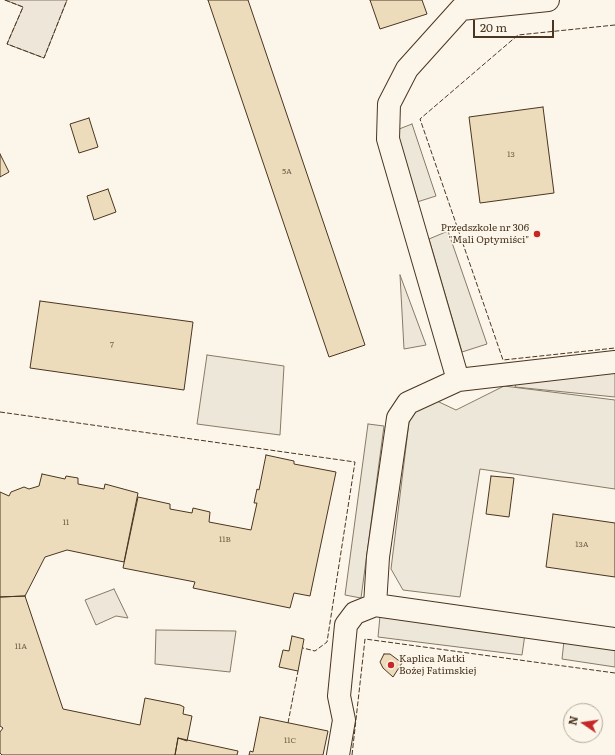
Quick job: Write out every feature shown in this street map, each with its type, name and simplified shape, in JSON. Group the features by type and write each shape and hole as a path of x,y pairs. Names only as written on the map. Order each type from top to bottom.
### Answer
{"street":[{"path":"458,380 388,139 389,104 408,69 460,5 548,0"},
{"path":"375,605 378,557 398,418 408,403 458,380 615,362"},
{"path":"338,755 344,720 339,696 346,626 354,613 375,605 615,639"}],"shaded area":[{"path":"5,0 67,0 44,58 7,44 23,7"},
{"path":"412,124 436,196 417,202 394,131"},
{"path":"448,231 487,344 462,352 429,239"},
{"path":"400,275 426,345 404,349"},
{"path":"207,355 284,366 280,435 197,424"},
{"path":"615,372 615,397 515,387 516,384"},
{"path":"504,386 615,400 615,489 480,469 460,597 403,590 391,569 410,414 437,401 456,410"},
{"path":"368,424 384,426 361,598 345,595"},
{"path":"114,589 128,618 116,616 96,625 85,600"},
{"path":"380,616 525,634 522,655 378,637"},
{"path":"156,630 236,631 230,672 155,664"},
{"path":"564,641 615,649 615,667 562,659"}],"building":[{"path":"208,0 248,0 365,345 329,357"},
{"path":"370,0 422,0 427,14 380,29"},
{"path":"543,107 554,193 480,203 469,117"},
{"path":"89,118 98,147 79,153 70,124"},
{"path":"0,154 9,172 0,177"},
{"path":"108,189 116,212 94,220 87,196"},
{"path":"40,301 193,322 184,390 30,368"},
{"path":"266,455 294,461 294,464 336,472 310,596 294,593 290,608 193,588 195,582 123,568 138,497 170,504 170,509 192,513 193,508 210,512 209,522 251,530 257,503 254,503 257,489 259,490"},
{"path":"42,474 65,479 66,476 78,478 78,484 104,489 105,484 138,493 124,562 67,550 45,557 25,596 0,597 0,492 9,496 11,492 24,487 29,489 39,486"},
{"path":"491,476 514,478 509,517 486,514"},
{"path":"553,514 615,523 615,577 546,567"},
{"path":"25,596 63,709 140,725 145,698 180,705 184,707 183,714 192,716 187,741 178,738 175,755 2,755 0,753 0,732 3,728 0,726 0,597"},
{"path":"292,636 304,639 298,671 279,667 283,650 289,651"},
{"name":"Kaplica Matki Bożej Fatimskiej","path":"384,654 390,654 402,663 393,677 383,668 380,662"},
{"path":"260,717 328,731 323,755 249,755 250,751 253,752"},
{"path":"178,738 238,751 237,755 175,755"}],"fence":[{"path":"5,0 23,7 7,44 44,58 67,0"},
{"path":"615,25 518,35 420,119 503,360 615,348"},
{"path":"0,412 355,462 327,642 315,651 303,648"},
{"path":"352,755 365,639 615,673"},
{"path":"288,723 298,671"}],"place":[{"name":"Przedszkole nr 306 \"Mali Optymiści\"","path":"537,234"},
{"name":"Kaplica Matki Bożej Fatimskiej","path":"391,665"}]}
